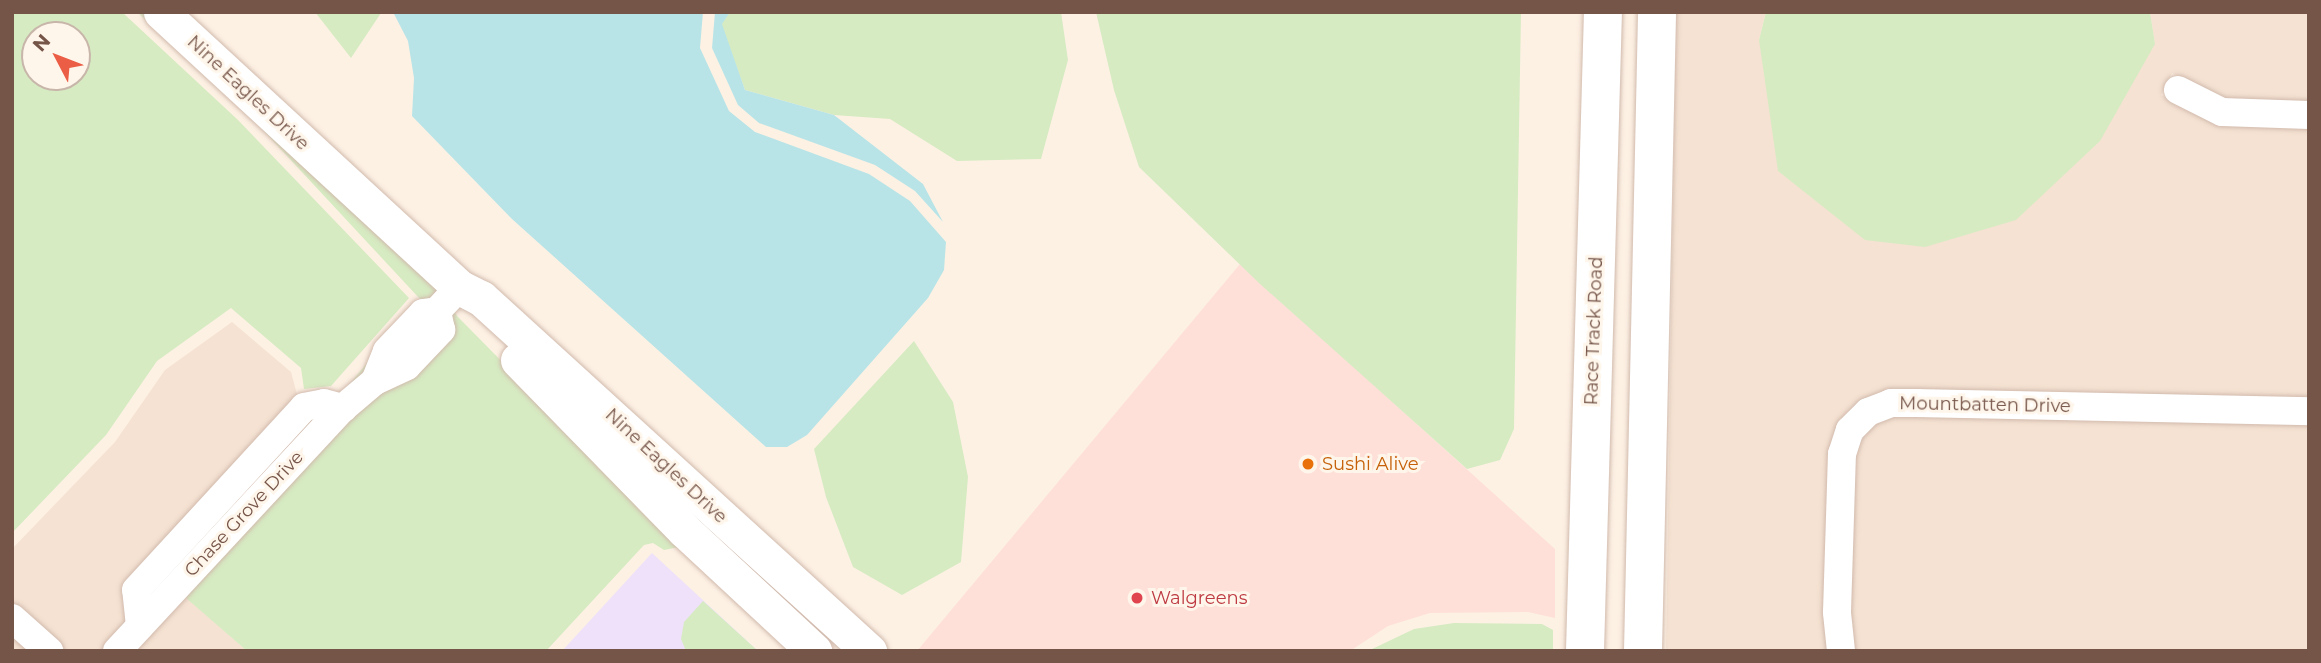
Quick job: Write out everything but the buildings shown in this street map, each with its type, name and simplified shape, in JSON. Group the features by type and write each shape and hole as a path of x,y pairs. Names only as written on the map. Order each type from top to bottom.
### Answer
{"main road":[{"name":"Race Track Road","path":"1586,651 1602,12"},
{"path":"1643,651 1657,12"},
{"path":"1607,651 1601,626 1586,600 1608,582 1645,536"}],"street":[{"name":"Nine Eagles Drive","path":"161,12 448,300 466,307 717,562 814,651"},
{"path":"2179,90 2222,112 2309,115"},
{"name":"Nine Eagles Drive","path":"448,300 481,298 869,651"},
{"path":"117,651 140,626 136,590 304,407 324,403 343,408 375,381 407,366 441,330 448,300"},
{"name":"Mountbatten Drive","path":"1841,651 1837,612 1842,454 1850,430 1868,412 1891,403 2309,411"},
{"path":"717,562 742,536"},
{"path":"12,618 49,651"}],"shaded area":[{"path":"1676,12 1766,12 1759,40 2155,44 2150,12 2309,12 2309,102 2224,100 2172,73 2161,95 2217,124 2309,128 2309,398 1889,390 1862,399 1837,424 1829,452 1828,651 1666,651"},
{"path":"1240,264 1555,549 1555,618 1528,612 1430,613 1388,626 1350,651 917,651"},
{"path":"232,322 291,372 298,398 333,397 179,591 247,651 12,651 12,549 115,442 165,370"},
{"path":"1895,416 2309,424 2309,651 1854,651 1850,613 1855,458 1861,437 1875,423"},
{"path":"652,553 758,651 562,651"}],"green space":[{"path":"12,12 122,12 238,120 409,298 331,386 304,389 301,368 231,308 157,361 106,435 12,533"},
{"path":"137,12 143,12 444,290 457,316 684,546 664,550 653,543 644,545 546,651 247,651 178,591 420,299 246,112"},
{"path":"315,12 381,12 381,13 351,58"},
{"path":"730,12 1061,12 1068,60 1041,159 957,161 890,119 834,115 745,90 721,24"},
{"path":"1096,12 1521,12 1514,429 1500,460 1467,469 1259,283 1139,167 1114,90"},
{"path":"1766,12 2150,12 2155,44 2100,141 2016,220 1925,247 1865,240 1778,171 1759,40"},
{"path":"914,341 953,402 968,477 961,562 902,595 853,567 826,497 814,449"},
{"path":"703,601 758,651 686,651 681,639 684,622"},
{"path":"1454,623 1542,624 1553,630 1553,651 1368,651 1414,629"}],"water":[{"path":"393,12 703,12 700,48 729,111 755,132 869,174 910,201 946,242 944,270 928,298 807,435 787,447 766,447 512,219 412,116 414,78 408,41"},
{"path":"715,12 730,12 722,24 745,90 834,115 923,184 943,222 915,191 875,165 759,123 738,105 712,48"}],"place":[{"name":"Sushi Alive","path":"1308,464"},
{"name":"Walgreens","path":"1137,598"}]}
